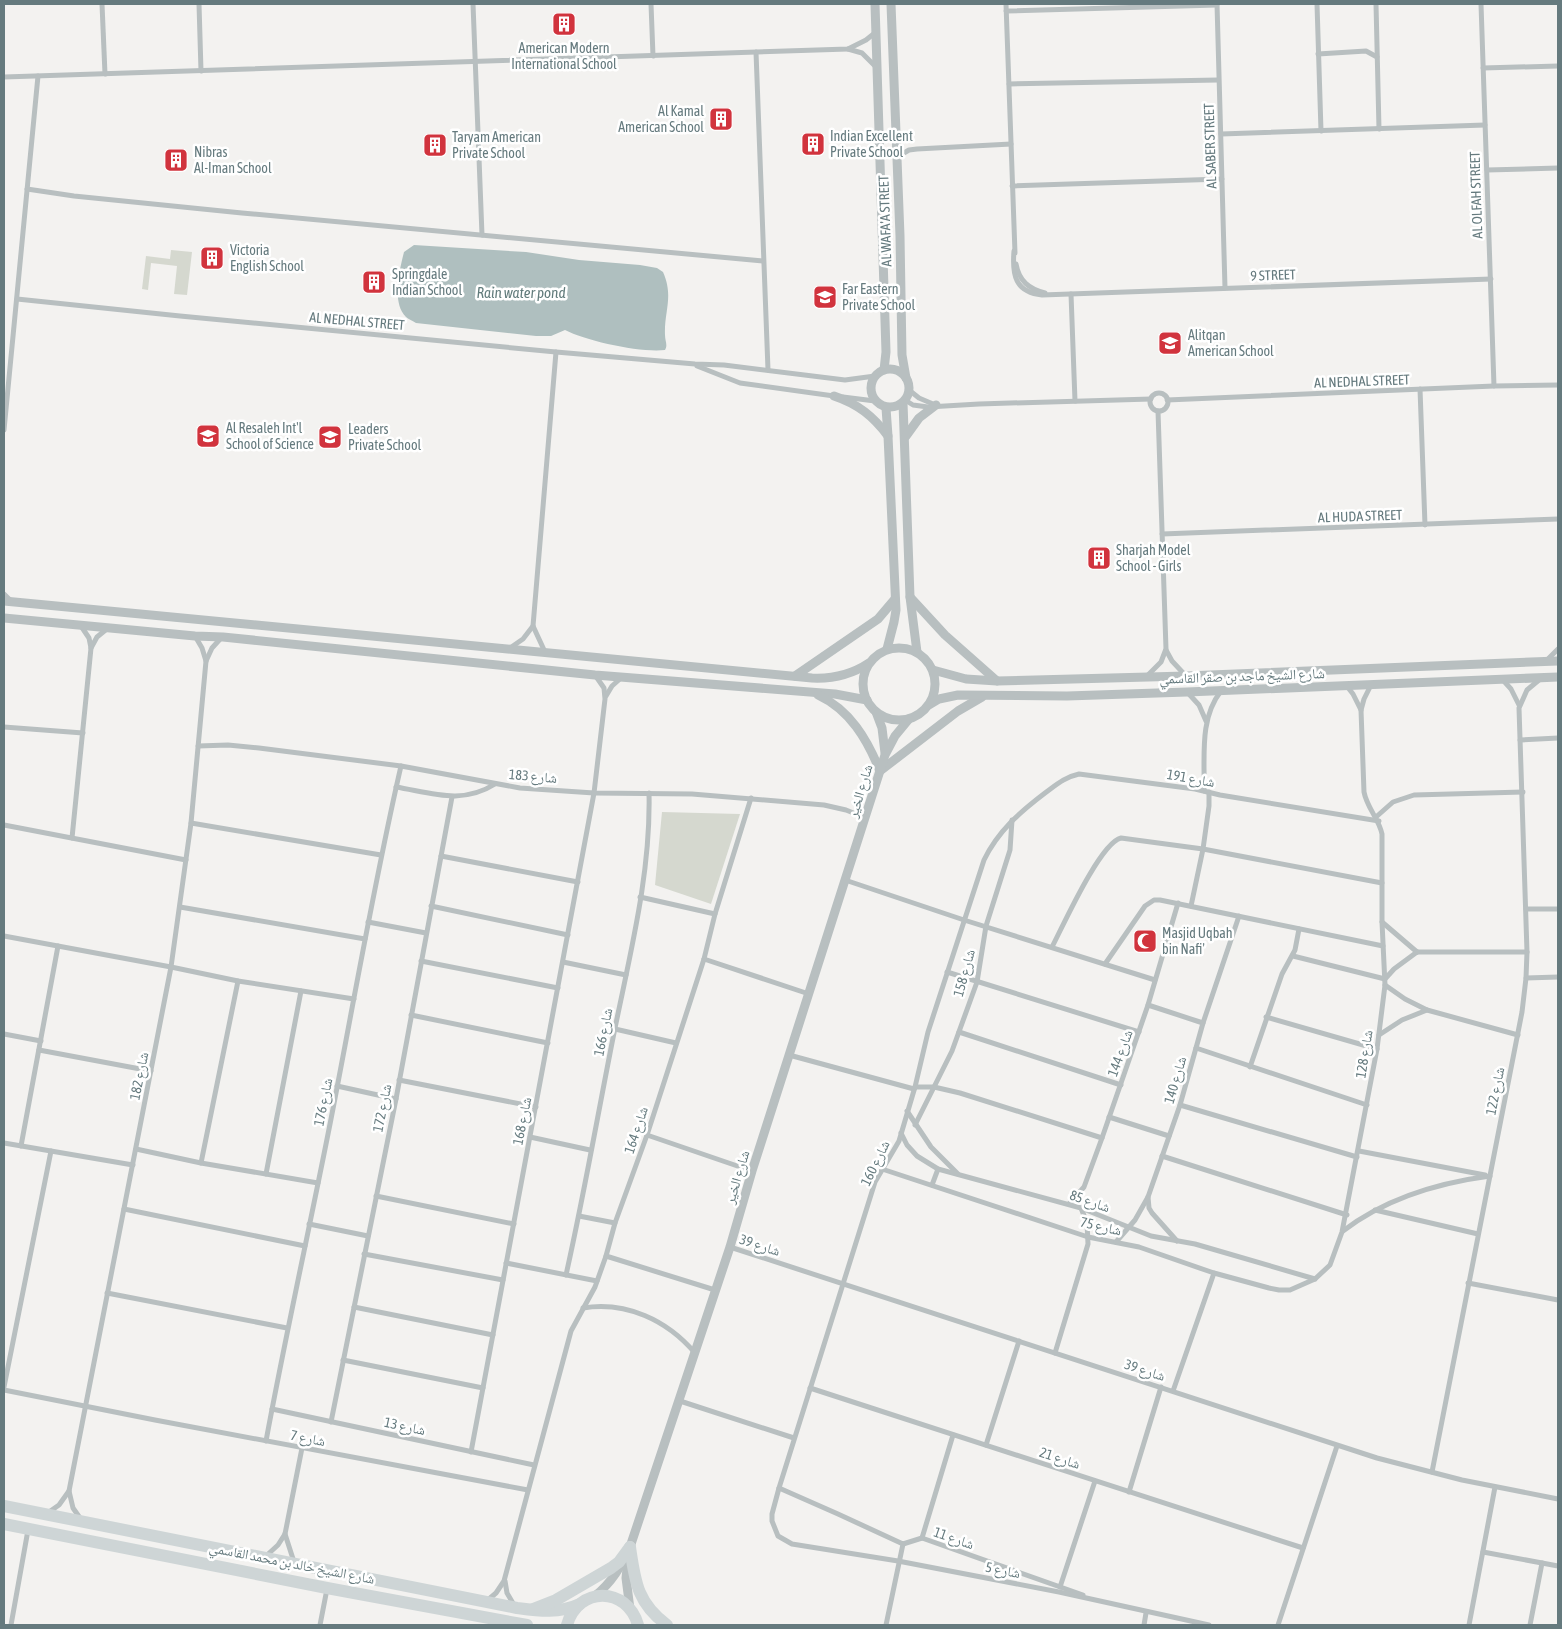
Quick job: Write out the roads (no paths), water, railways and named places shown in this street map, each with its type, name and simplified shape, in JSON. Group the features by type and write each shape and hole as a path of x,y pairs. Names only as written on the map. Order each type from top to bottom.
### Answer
{"main road":[{"name":"شارع الشيخ خالد بن محمد القاسمي","path":"4,1506 516,1608 545,1612 560,1611 580,1604 594,1596"},
{"name":"شارع الشيخ خالد بن محمد القاسمي","path":"4,1524 327,1588 527,1625"},
{"path":"530,1610 556,1600 604,1573 618,1562 630,1547"},
{"path":"630,1547 635,1582 640,1596 649,1610 667,1625"},
{"path":"594,1596 615,1598 636,1620"},
{"path":"567,1625 572,1612 580,1604"}],"street":[{"path":"102,4 105,74"},
{"path":"199,4 202,71"},
{"path":"473,4 482,235"},
{"path":"651,4 653,56"},
{"name":"AL WAFA'A STREET","path":"875,4 886,352 884,370"},
{"name":"AL WAFA'A STREET","path":"890,4 902,355 906,378"},
{"name":"9 STREET","path":"1006,4 1014,270 1015,277 1026,291 1036,294 1071,294 1491,279"},
{"path":"1006,11 1217,4"},
{"name":"AL SABER STREET","path":"1217,4 1225,288"},
{"path":"1316,4 1321,131"},
{"path":"1376,4 1379,129"},
{"name":"AL OLFAH STREET","path":"1481,4 1494,386"},
{"path":"4,77 848,49 866,40 876,31"},
{"path":"848,49 868,58 878,68"},
{"path":"1318,54 1366,51 1378,58"},
{"path":"756,52 768,370"},
{"path":"1483,68 1558,66"},
{"path":"4,430 38,76"},
{"path":"1009,84 1218,80"},
{"path":"1221,134 1485,125"},
{"path":"896,157 909,150 916,149 1011,144"},
{"path":"1487,170 1558,168"},
{"path":"1012,186 1222,179"},
{"path":"27,189 74,196 242,213 764,261"},
{"path":"1071,294 1075,401"},
{"name":"AL NEDHAL STREET","path":"17,298 180,316 556,352 694,364 724,364 845,380 875,376"},
{"path":"509,649 522,640 532,626 556,352"},
{"name":"AL NEDHAL STREET","path":"694,364 740,383 874,401"},
{"path":"904,402 898,406 886,408 874,401 870,386 875,376 884,370 894,369 906,378 909,390 904,402 910,597 917,652"},
{"name":"AL NEDHAL STREET","path":"1167,400 1558,385"},
{"path":"1420,389 1425,525"},
{"path":"909,390 919,398 936,405"},
{"path":"904,402 920,407 1151,399 1158,394 1163,395 1167,400 1165,408 1158,411"},
{"path":"834,396 865,410 888,436"},
{"path":"1151,399 1151,407 1158,411"},
{"path":"906,436 919,418 936,405"},
{"path":"886,408 895,599 894,622 887,649"},
{"path":"1158,411 1166,649 1172,661 1186,676"},
{"name":"AL HUDA STREET","path":"1162,534 1558,519"},
{"path":"4,594 7,601 795,676 832,678 852,673 869,663 880,652 902,647 917,652 926,659 933,670 935,688 929,705 916,716 909,719 892,719 876,712 867,700 863,685 863,677 869,663"},
{"path":"910,597 944,635 998,681"},
{"path":"795,676 878,618 895,599"},
{"path":"4,618 223,637 595,675 846,695 867,700"},
{"path":"72,838 91,648 87,634 81,626"},
{"path":"532,626 545,652"},
{"path":"91,648 97,637 108,628"},
{"name":"شارع 182","path":"195,636 202,648 206,662"},
{"name":"شارع 182","path":"69,1491 84,1406 171,967 186,860 206,662 212,648 223,637"},
{"path":"1146,676 1157,668 1166,649"},
{"path":"1545,662 1558,649"},
{"name":"شارع الشيخ ماجد بن صقر القاسمي","path":"933,670 966,679 998,681 1186,676 1558,661"},
{"path":"595,675 604,688 605,699"},
{"path":"605,699 612,686 623,676"},
{"name":"شارع الشيخ ماجد بن صقر القاسمي","path":"929,705 948,696 958,695 1221,691 1558,677"},
{"name":"شارع 122","path":"1519,708 1526,690 1542,678"},
{"name":"شارع 122","path":"1432,1472 1518,1035 1526,978 1526,909 1519,708 1515,695 1502,679"},
{"path":"1361,710 1364,699 1372,684"},
{"path":"1345,685 1353,694 1361,710"},
{"path":"1191,906 1203,849 1209,802 1206,791 1206,722 1212,705 1221,691"},
{"path":"1187,692 1199,705 1206,722"},
{"path":"814,693 836,704 850,718 866,740 880,771 958,711 982,696"},
{"name":"شارع 168","path":"471,1452 594,794 605,699"},
{"name":"شارع 128","path":"1315,1279 1330,1265 1347,1215 1377,1049 1385,982 1382,922 1383,839 1378,819 1365,799 1361,710"},
{"name":"شارع الخير","path":"876,712 882,728 885,755"},
{"name":"شارع الخير","path":"594,1596 618,1572 630,1547 680,1401 714,1290 730,1247 752,1172 885,755 895,736 909,719"},
{"path":"4,727 82,732"},
{"path":"1520,740 1558,738"},
{"name":"شارع 183","path":"198,746 244,746 401,766 520,788 594,794 649,793 751,798 835,806 866,818"},
{"name":"شارع 176","path":"266,1441 381,855 401,766"},
{"name":"شارع 191","path":"1012,819 1058,784 1069,777 1079,774 1206,791 1378,819"},
{"path":"396,786 452,797 472,795 496,784"},
{"path":"1378,819 1393,802 1414,795 1522,792"},
{"name":"شارع 166","path":"566,1275 640,897 649,836 649,793"},
{"name":"شارع 172","path":"331,1422 396,1099 452,797"},
{"name":"شارع 164","path":"504,1581 569,1336 597,1281 647,1136 704,959 715,914 751,798"},
{"name":"شارع 160","path":"792,1544 778,1536 772,1522 772,1514 794,1438 876,1182 896,1148 925,1043 984,860 996,838 1012,819"},
{"name":"شارع 158","path":"915,1125 959,1032 977,982 986,926 1010,850 1012,819"},
{"path":"190,823 381,855"},
{"path":"4,825 186,860"},
{"path":"1052,947 1085,882 1113,841 1117,839 1126,838 1203,849 1382,883"},
{"path":"440,856 578,882"},
{"path":"845,880 964,920 1155,980"},
{"path":"640,897 715,914"},
{"path":"1105,964 1142,910 1149,902 1160,900 1383,946"},
{"name":"شارع 144","path":"1069,1204 1081,1193 1084,1187 1102,1138 1140,1032 1178,903"},
{"path":"431,906 568,935"},
{"path":"180,907 365,940"},
{"path":"1526,909 1558,909"},
{"name":"شارع 140","path":"1116,1242 1130,1227 1148,1197 1180,1105 1203,1023 1239,916"},
{"path":"368,922 426,933"},
{"path":"1382,922 1417,952"},
{"path":"1250,1067 1282,974 1293,956 1297,945 1299,929"},
{"path":"4,936 238,981 354,1000"},
{"path":"21,1146 58,946"},
{"path":"1385,982 1400,964 1417,952 1527,952"},
{"path":"1293,956 1385,982 1405,999 1427,1010 1518,1035"},
{"path":"704,959 809,994"},
{"path":"421,961 558,988"},
{"path":"563,962 626,974"},
{"path":"947,972 1140,1032"},
{"path":"1526,978 1558,977"},
{"path":"202,1163 238,981"},
{"path":"266,1174 301,991"},
{"path":"1148,1004 1203,1023"},
{"path":"1379,1035 1402,1020 1427,1010"},
{"path":"411,1015 548,1043"},
{"path":"1266,1017 1377,1049"},
{"path":"615,1028 676,1043"},
{"path":"959,1032 1121,1085"},
{"path":"4,1034 41,1041"},
{"path":"1196,1048 1367,1105"},
{"path":"39,1050 151,1071"},
{"path":"789,1055 914,1088 934,1088 960,1093 1102,1138"},
{"path":"399,1080 536,1107"},
{"path":"337,1086 396,1099"},
{"path":"1180,1105 1358,1154 1490,1176"},
{"path":"907,1111 915,1125 936,1152 960,1176"},
{"path":"1109,1117 1169,1136"},
{"name":"شارع 85","path":"901,1132 907,1145 917,1156 938,1169 1069,1204 1151,1236 1195,1244 1315,1279"},
{"path":"647,1136 752,1172"},
{"path":"530,1137 590,1150"},
{"path":"4,1143 133,1165"},
{"path":"136,1149 202,1163 318,1183"},
{"path":"4,1388 51,1151"},
{"path":"1162,1156 1347,1215"},
{"name":"شارع 75","path":"882,1169 1088,1237 1139,1247 1214,1273 1280,1290 1300,1287 1315,1279"},
{"path":"932,1186 938,1169"},
{"path":"1342,1232 1362,1216 1396,1200 1427,1189 1466,1179 1490,1176"},
{"path":"376,1196 514,1224"},
{"path":"1148,1197 1152,1213 1177,1241"},
{"path":"1055,1353 1087,1250 1087,1223 1081,1208"},
{"path":"124,1209 304,1246"},
{"path":"1374,1210 1478,1234"},
{"path":"579,1216 616,1223"},
{"path":"309,1224 368,1236"},
{"name":"شارع 39","path":"730,1247 1337,1446 1432,1472 1558,1499"},
{"path":"364,1254 503,1280"},
{"path":"606,1256 714,1290"},
{"path":"506,1263 597,1281"},
{"path":"1173,1391 1214,1273"},
{"path":"1468,1283 1558,1300"},
{"path":"107,1293 287,1328"},
{"path":"354,1307 493,1335"},
{"path":"583,1308 613,1307 643,1315 672,1330 695,1353"},
{"path":"986,1445 1019,1341"},
{"path":"343,1360 483,1388"},
{"path":"1129,1492 1161,1387"},
{"name":"شارع 7","path":"4,1388 84,1406 528,1490"},
{"name":"شارع 21","path":"810,1388 1303,1548"},
{"path":"680,1401 794,1438"},
{"name":"شارع 13","path":"272,1409 534,1465"},
{"path":"922,1538 953,1435"},
{"path":"1278,1625 1337,1446"},
{"path":"263,1558 278,1545 285,1534 302,1448"},
{"path":"1060,1587 1095,1481"},
{"path":"1469,1625 1495,1487"},
{"path":"779,1488 903,1544 886,1625"},
{"path":"44,1514 59,1505 69,1491"},
{"path":"69,1491 73,1508 84,1522"},
{"path":"11,1625 28,1529"},
{"path":"285,1534 295,1564"},
{"name":"شارع 11","path":"903,1544 922,1538 1098,1600"},
{"name":"شارع 5","path":"792,1544 898,1561 1098,1600 1209,1625"},
{"path":"630,1547 626,1578 636,1620"},
{"path":"1483,1552 1558,1566"},
{"path":"1530,1625 1542,1563"},
{"path":"485,1602 496,1593 504,1581"},
{"path":"504,1581 507,1593 516,1608"},
{"path":"320,1625 327,1588"},
{"path":"1144,1625 1146,1612"}],"water":[{"name":"Rain water pond","path":"414,245 526,252 579,260 657,268 663,272 668,289 665,326 666,348 665,350 642,350 628,348 586,338 565,330 551,336 536,336 416,323 407,318 401,311 398,294 399,276 404,252"}],"place":[{"name":"American Modern International School","path":"564,24"},
{"name":"Al Kamal American School","path":"721,119"},
{"name":"Indian Excellent Private School","path":"813,144"},
{"name":"Taryam American Private School","path":"435,145"},
{"name":"Nibras Al-Iman School","path":"176,160"},
{"name":"Victoria English School","path":"212,258"},
{"name":"Springdale Indian School","path":"374,282"},
{"name":"Far Eastern Private School","path":"825,297"},
{"name":"Alitqan American School","path":"1170,343"},
{"name":"Al Resaleh Int'l School of Science","path":"208,436"},
{"name":"Leaders Private School","path":"330,437"},
{"name":"Sharjah Model School - Girls","path":"1099,558"},
{"name":"Masjid Uqbah bin Nafi'","path":"1145,941"}]}
